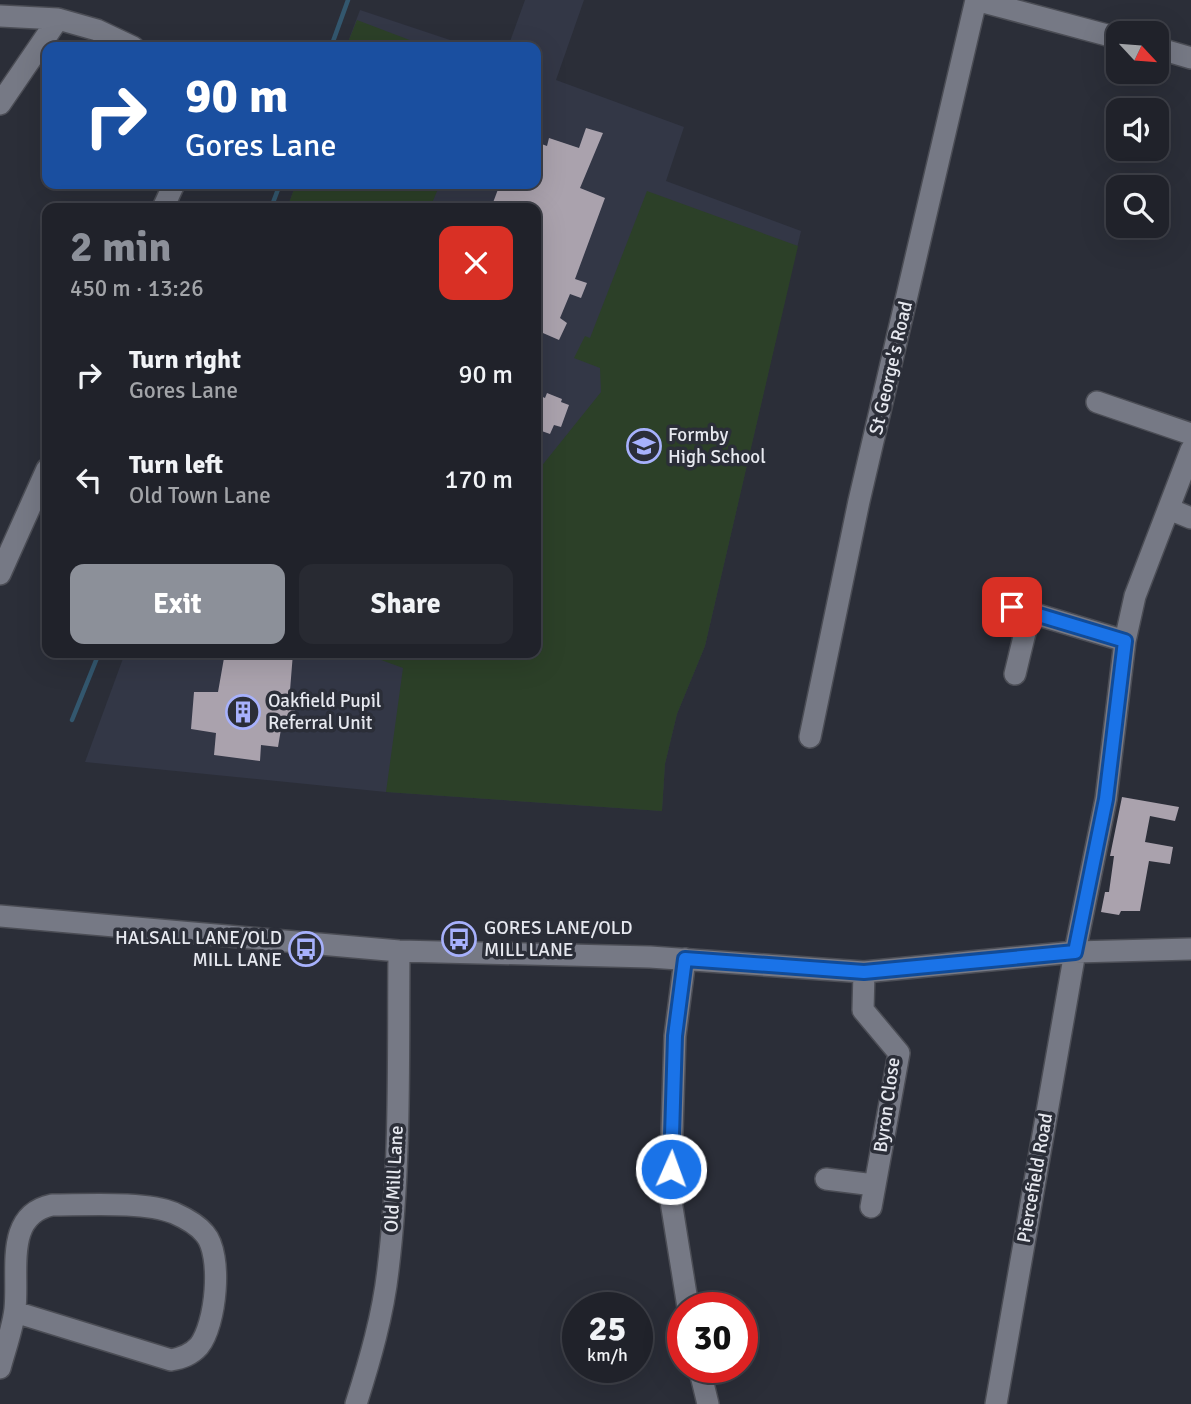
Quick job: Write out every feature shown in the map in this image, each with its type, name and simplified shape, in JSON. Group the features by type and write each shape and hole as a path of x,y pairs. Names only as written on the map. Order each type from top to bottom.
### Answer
{"street":[{"path":"976,0 1106,35"},
{"name":"St George's Road","path":"810,737 859,501 976,0"},
{"path":"0,16 58,19 97,30 122,42"},
{"path":"42,42 58,19"},
{"path":"0,104 42,42"},
{"path":"1169,52 1191,58"},
{"path":"1097,402 1191,434"},
{"name":"Piercefield Road","path":"996,1404 1075,952 1106,799 1125,641 1135,596 1191,450"},
{"path":"0,574 42,480"},
{"path":"1169,509 1191,518"},
{"path":"995,602 1125,641"},
{"path":"1015,674 1030,612"},
{"path":"0,916 399,951 685,959 864,972 1075,952 1191,949"},
{"name":"Old Mill Lane","path":"356,1404 379,1321 389,1260 396,1149 399,951"},
{"path":"685,959 675,1036 670,1195 686,1292"},
{"name":"Byron Close","path":"864,972 863,1010 899,1053 871,1207"},
{"path":"826,1179 874,1185"},
{"path":"0,1368 15,1312 18,1236 28,1214 39,1208 52,1205 157,1207 175,1214 206,1234 214,1254 217,1279 207,1331 199,1346 187,1356 171,1360 15,1312"},
{"path":"703,1383 708,1404"}],"shaded area":[{"name":"Formby High School","path":"525,0 584,0 556,80 684,127 666,181 801,231 705,646 677,714 665,764 662,811 386,792 85,762 123,658 541,658 541,203 289,203 294,189 541,189 541,42 510,42"},
{"path":"360,10 456,42 348,42"}],"green space":[{"path":"357,20 415,42 348,42"},
{"path":"294,189 438,189 432,203 289,203"},
{"name":"Formby High School","path":"647,191 798,246 705,646 677,714 665,764 662,811 386,792 403,668 376,658 541,658 541,467 601,392 600,368 574,358 585,336 590,338"}],"building":[{"path":"586,128 603,133 580,188 605,198 575,279 587,283 581,298 570,294 560,318 567,323 559,340 541,332 541,203 493,203 498,189 541,189 541,144 547,146 549,138 579,148"},
{"path":"547,393 569,405 561,427 554,425 550,434 541,431 541,396 545,398"},
{"name":"Oakfield Pupil Referral Unit","path":"224,658 293,658 289,703 295,704 293,727 281,729 278,747 261,745 260,761 214,755 216,733 191,729 194,692 218,692"},
{"path":"1122,797 1179,807 1175,821 1150,816 1145,842 1173,847 1170,864 1149,861 1140,911 1121,911 1119,915 1101,912 1105,892 1109,892 1114,856 1110,856"}],"waterway":[{"path":"333,42 348,0"},
{"path":"273,203 278,189"},
{"path":"72,720 97,658"}],"place":[{"name":"Formby High School","path":"644,446"},
{"name":"Oakfield Pupil Referral Unit","path":"243,712"},
{"name":"GORES LANE/OLD MILL LANE","path":"459,939"},
{"name":"HALSALL LANE/OLD MILL LANE","path":"306,949"}],"route":[{"path":"671,1169 675,1036 685,959 864,972 1075,952 1106,799 1125,641 1012,607"}]}
